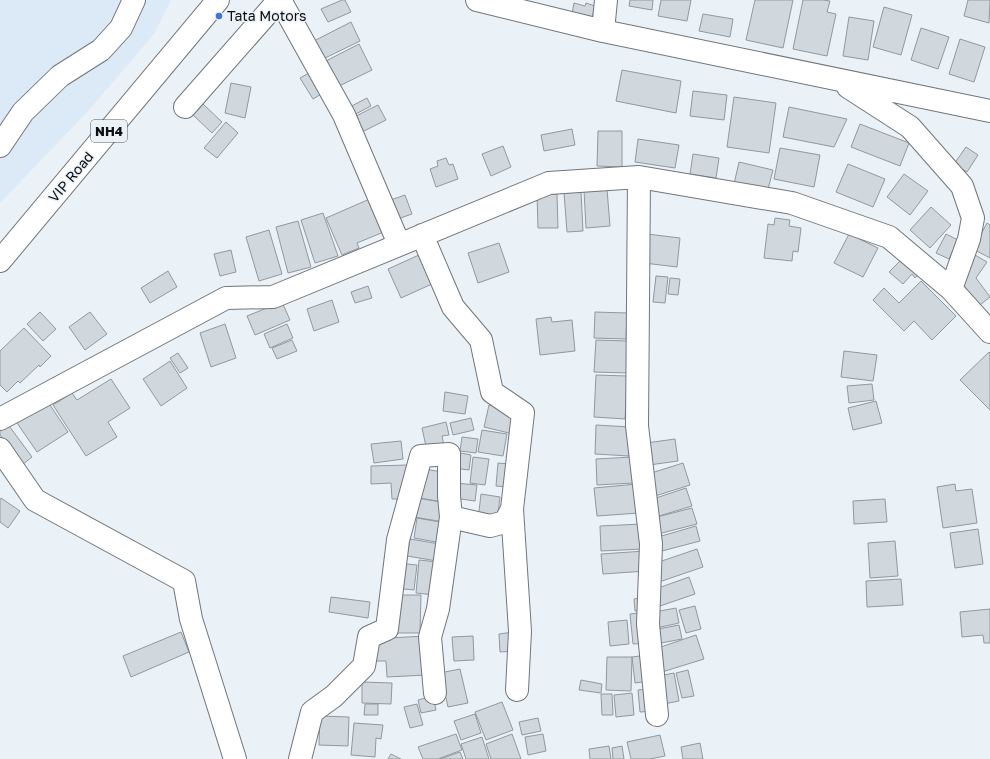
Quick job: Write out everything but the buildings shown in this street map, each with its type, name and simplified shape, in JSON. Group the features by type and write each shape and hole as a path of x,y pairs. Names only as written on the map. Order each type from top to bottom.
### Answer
{"main road":[{"path":"0,146 23,112 60,76 106,45 121,28 134,0"},
{"name":"VIP Road","path":"0,261 218,0"},
{"path":"185,107 279,0 344,114 398,244"},
{"path":"477,0 604,31 990,111"},
{"path":"604,31 606,0"},
{"path":"838,80 910,127 962,186 973,218 969,239 951,289"},
{"path":"0,420 226,298 273,297 398,244 549,183 639,176 792,202 889,237 951,289 990,332"},
{"path":"639,176 637,426 651,544 648,624 657,715"},
{"path":"422,235 453,307 481,340 492,392 523,413 512,509 520,631 517,690"},
{"path":"0,449 35,500 184,581 191,620 235,759"},
{"path":"300,759 312,712 334,696 364,666 368,637 386,629 398,540 421,456 449,454 451,517 438,609 430,637 435,693"},
{"path":"451,517 490,526 505,522 512,509"}],"shaded area":[{"path":"0,0 171,0 154,34 89,110 0,203"}],"place":[{"name":"Tata Motors","path":"219,16"}]}
